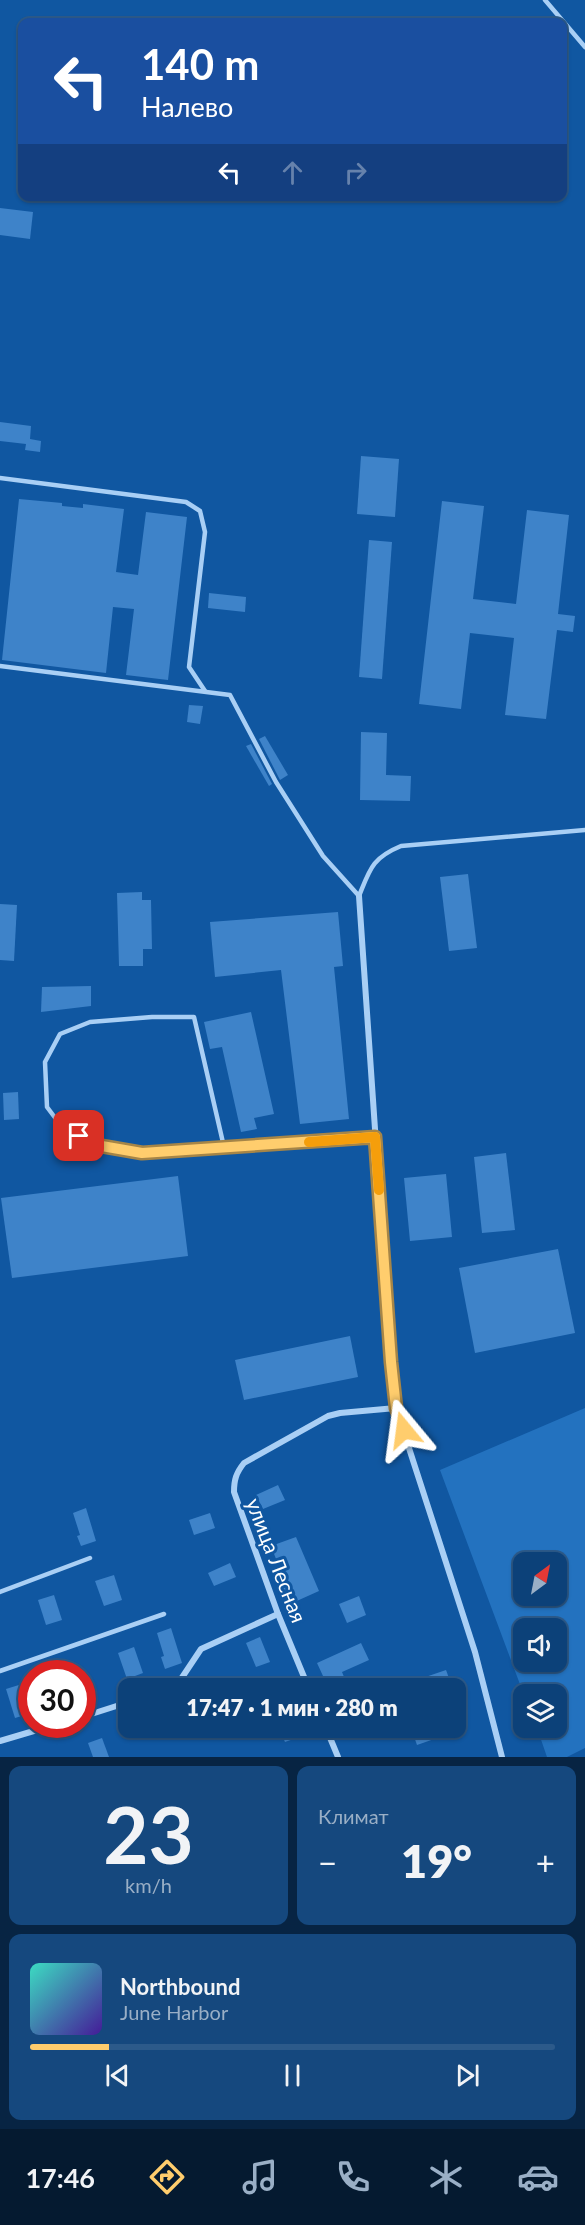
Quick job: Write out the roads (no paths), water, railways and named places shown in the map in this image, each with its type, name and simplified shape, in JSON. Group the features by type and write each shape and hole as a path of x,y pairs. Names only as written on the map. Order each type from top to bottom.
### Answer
{"street":[{"path":"359,896 396,1408 475,1652 502,1757"},
{"name":"улица Лесная","path":"304,1678 278,1614 234,1492 234,1481 244,1463 328,1416 396,1408"},
{"path":"182,1678 201,1649 278,1614"},
{"path":"96,1713 118,1706"},
{"path":"0,1741 18,1736"},
{"path":"330,1738 338,1757"}],"lane":[{"path":"545,0 560,18"},
{"path":"567,26 585,47"},
{"path":"0,478 186,502 200,511 205,532 189,667 205,691"},
{"path":"0,666 230,695 276,782 323,856 359,896 371,867 384,853 401,846 585,830"},
{"path":"224,1147 194,1017 152,1017 90,1022 60,1034 45,1062 46,1107 62,1127 96,1145 142,1153 375,1137"},
{"path":"0,1592 90,1558"},
{"path":"0,1671 164,1614"}]}
